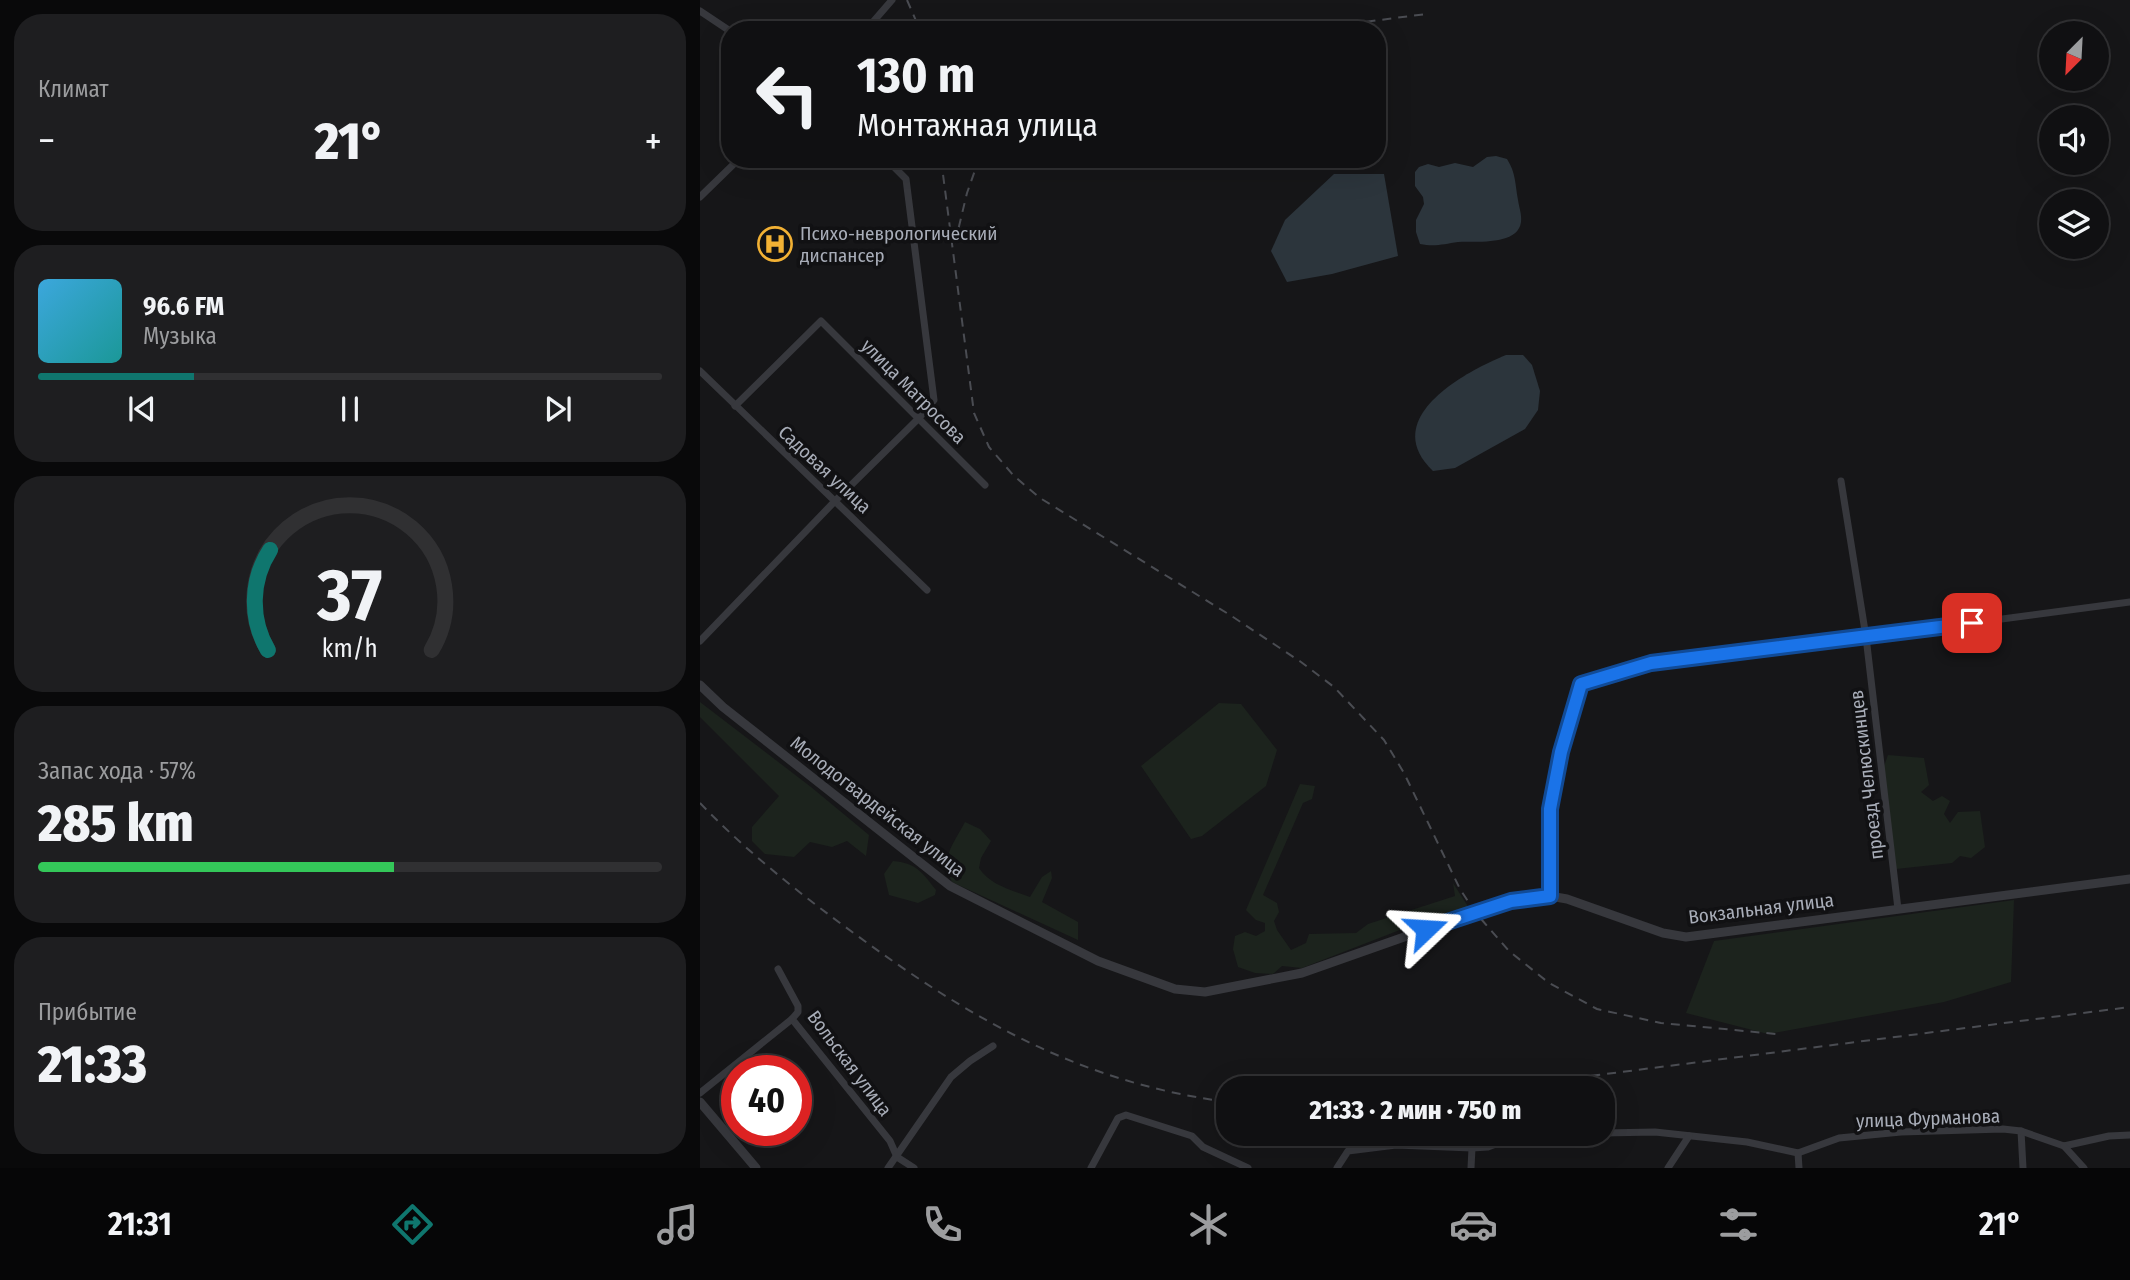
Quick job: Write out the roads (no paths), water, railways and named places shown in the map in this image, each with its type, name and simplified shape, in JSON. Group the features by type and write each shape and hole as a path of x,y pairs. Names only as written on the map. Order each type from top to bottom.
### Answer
{"street":[{"path":"874,21 892,0"},
{"path":"700,12 721,25"},
{"path":"700,197 729,168"},
{"path":"700,641 934,400 906,179 896,168"},
{"name":"улица Матросова","path":"735,406 821,321 985,485"},
{"name":"Садовая улица","path":"700,371 927,590"},
{"name":"проезд Челюскинцев","path":"1842,481 1866,638 1898,909"},
{"path":"1550,896 1550,809 1561,752 1581,684 1651,663 1866,638 2130,602"},
{"name":"Молодогвардейская улица","path":"700,685 732,714 950,886 1119,970 1175,989 1205,992"},
{"name":"Вокзальная улица","path":"1205,992 1302,973 1475,912 1511,901 1550,896 1567,899 1663,933 1686,937 2130,879"},
{"name":"Вольская улица","path":"778,969 798,1006 798,1012 792,1018 890,1141 897,1157 914,1168"},
{"path":"700,1093 792,1018"},
{"path":"888,1168 951,1077 993,1046"},
{"path":"700,1102 755,1168"},
{"path":"1091,1168 1121,1115 1192,1136 1203,1147 1248,1168"},
{"name":"улица Фурманова","path":"1798,1153 1839,1138 1901,1132 2003,1129 2021,1131 2064,1146"},
{"path":"2021,1131 2023,1168"},
{"path":"1615,1133 1655,1132 1747,1142 1798,1153 1799,1168"},
{"path":"2084,1168 2064,1146 2109,1136 2130,1135"},
{"path":"1668,1168 1689,1136"},
{"path":"1337,1168 1348,1151 1396,1145 1472,1148 1491,1146"},
{"path":"1471,1168 1472,1148"}],"railway":[{"path":"907,0 916,21"},
{"path":"1372,21 1426,14"},
{"path":"942,168 974,413 989,447 1014,476 1040,498 1230,615 1334,687 1384,740 1404,773 1460,889 1475,912 1509,951 1549,983 1597,1009 1661,1023 1776,1034"},
{"path":"955,243 976,168"},
{"path":"700,803 774,872 814,904 899,965 986,1020 1077,1063 1125,1080 1216,1100"},
{"path":"1590,1076 2130,1007"}],"place":[{"name":"Психо-неврологический диспансер","path":"775,244"}]}
